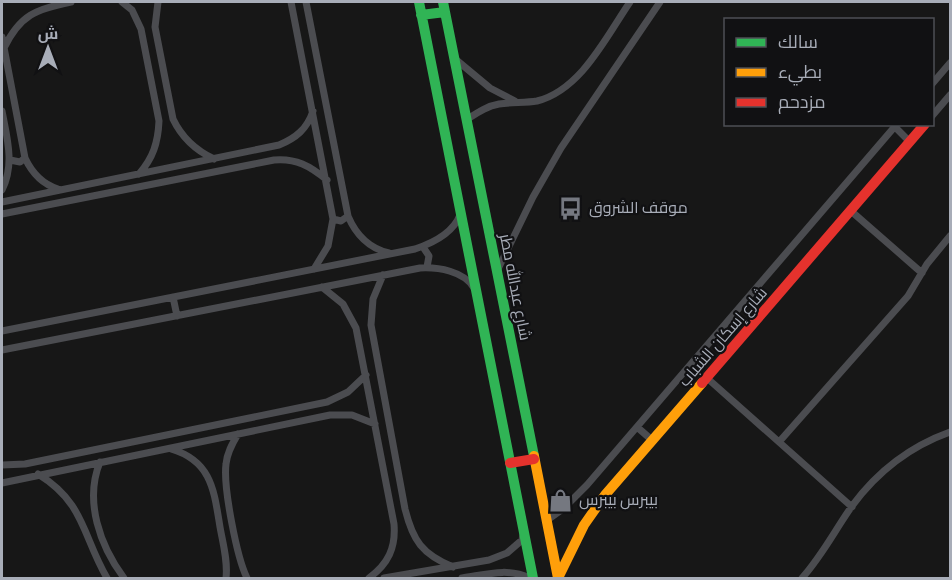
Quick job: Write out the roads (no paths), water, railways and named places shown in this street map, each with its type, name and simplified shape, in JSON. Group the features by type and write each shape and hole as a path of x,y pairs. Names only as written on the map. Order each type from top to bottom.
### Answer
{"street":[{"path":"4,48 14,28 37,7 71,2"},
{"path":"122,2 132,10 141,29 159,122 155,150 139,174"},
{"path":"158,2 155,27 173,119 178,130 193,147 214,159"},
{"path":"291,2 333,219 328,246 314,269"},
{"path":"306,2 348,216 364,241 380,251 391,254"},
{"path":"419,2 524,532 531,579"},
{"path":"466,120 492,105 534,101 564,90 576,79 630,2"},
{"path":"496,271 533,197 561,148 660,2"},
{"path":"421,15 444,7"},
{"name":"شارع عبدالله مطر","path":"444,7 558,579"},
{"path":"141,29 148,24 155,27"},
{"path":"2,37 25,158 42,182 61,190"},
{"path":"454,58 490,88 517,102"},
{"path":"934,83 951,63"},
{"path":"934,115 947,105 951,95"},
{"path":"2,111 10,160 2,190"},
{"path":"2,202 279,145 291,140 301,132 309,123 313,111"},
{"path":"159,122 165,124 173,119"},
{"path":"896,126 910,142"},
{"name":"شارع إسكان الشباب","path":"546,521 575,498 896,126"},
{"name":"شارع إسكان الشباب","path":"558,579 594,510 923,126"},
{"path":"279,145 283,150 281,160"},
{"path":"10,160 20,162 25,158"},
{"path":"2,214 281,160 301,163 327,180"},
{"path":"117,178 120,191"},
{"path":"851,211 922,273"},
{"path":"2,331 423,247 450,230 458,221 461,213"},
{"path":"333,219 341,221 348,216"},
{"path":"779,442 908,296 932,257 951,236"},
{"path":"423,247 429,256 428,267"},
{"path":"2,350 428,267 462,277 477,293"},
{"path":"383,275 373,299 370,325 405,509 412,534 420,545 429,555 453,567"},
{"path":"322,287 333,295 346,310 356,328 391,511 395,536 393,547 382,567 369,579"},
{"path":"173,297 177,316"},
{"path":"360,342 372,339"},
{"path":"2,465 16,465 327,402 348,392 366,375"},
{"path":"707,378 852,507"},
{"path":"327,402 331,407 330,415"},
{"path":"2,483 330,415 352,415 375,424"},
{"path":"637,427 653,441"},
{"path":"802,579 865,490 893,463 923,444 951,432"},
{"path":"238,434 228,453 226,485 239,557 247,579"},
{"path":"169,448 181,452 201,466 213,487 226,559 226,579"},
{"path":"510,463 534,459"},
{"path":"100,462 92,496 96,519 106,546 124,579"},
{"path":"16,465 14,472 18,478"},
{"path":"38,474 65,495 77,511 93,552 107,579"},
{"path":"213,487 218,483 226,485"},
{"path":"391,511 400,513 405,509"},
{"path":"82,523 88,518 96,519"},
{"path":"384,579 489,560 515,547 522,540 524,532"},
{"path":"226,559 233,561 239,557"},
{"path":"489,560 494,566 492,573"},
{"path":"462,579 492,573 516,573 531,579"}],"place":[{"name":"موقف الشروق","path":"571,208"},
{"name":"بيبرس بيبرس","path":"561,500"}]}
